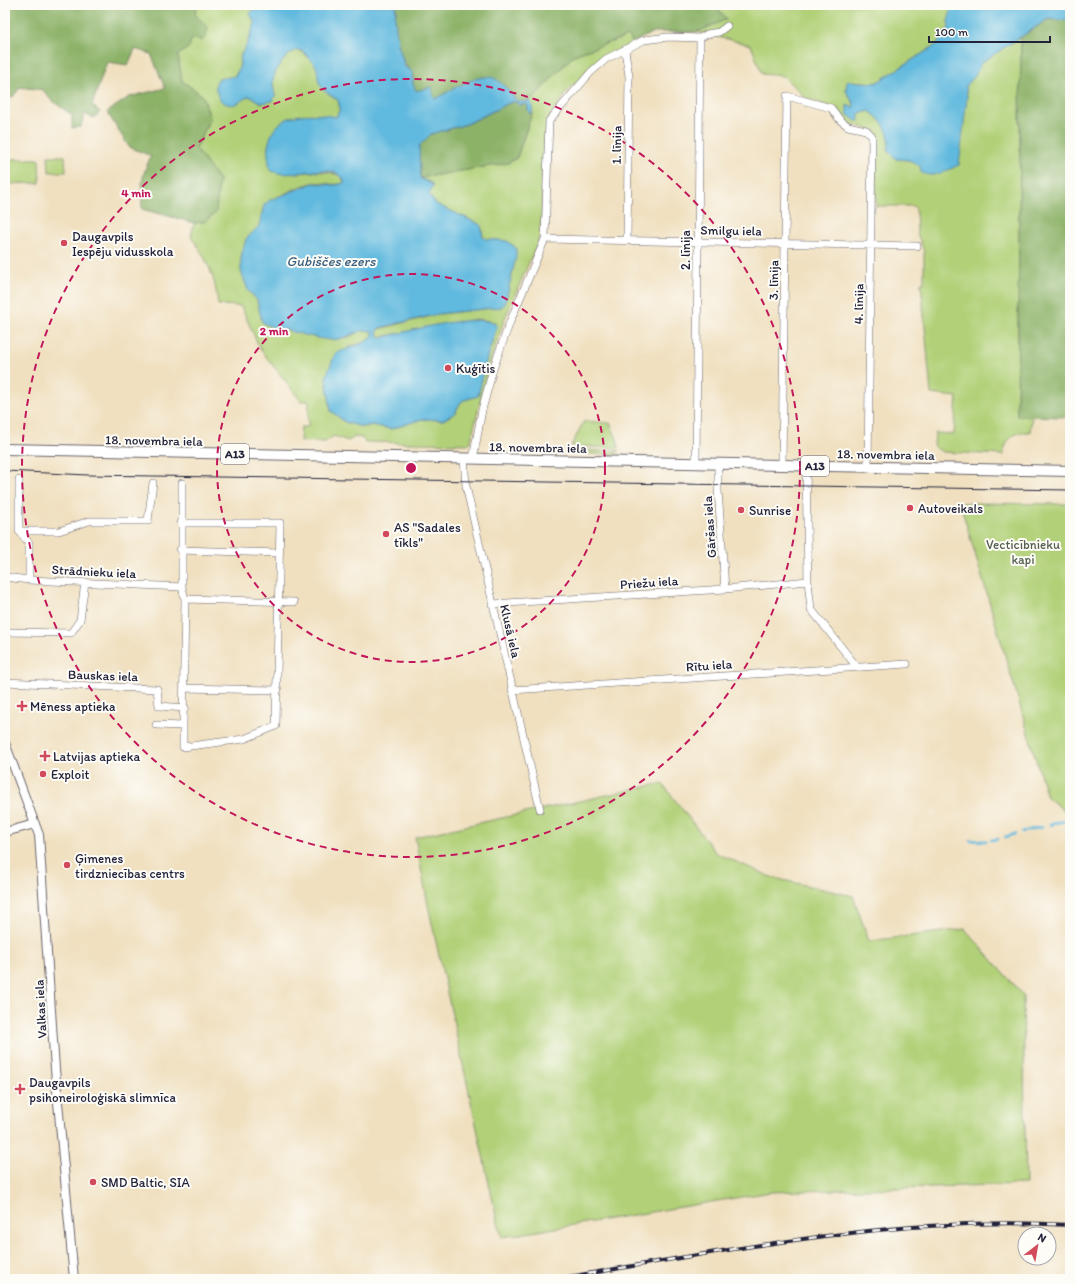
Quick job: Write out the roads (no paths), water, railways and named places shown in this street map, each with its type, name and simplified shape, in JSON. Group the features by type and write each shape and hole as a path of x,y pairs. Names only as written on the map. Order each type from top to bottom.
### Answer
{"main road":[{"name":"18. novembra iela","path":"5,450 1070,471"}],"street":[{"path":"469,459 493,369 545,239 549,121 591,72 606,59 625,51 644,40 668,37 700,38 707,34 719,32 727,26"},
{"name":"2. līnija","path":"696,463 700,38"},
{"name":"1. līnija","path":"625,51 629,76 627,240"},
{"name":"4. līnija","path":"787,96 831,108 840,120 848,126 866,130 872,136 868,467"},
{"name":"3. līnija","path":"782,465 787,96"},
{"name":"Smilgu iela","path":"545,239 917,246"},
{"name":"Klusā iela","path":"469,459 466,486 540,809"},
{"name":"Gāršas iela","path":"718,464 718,490 725,589"},
{"path":"806,466 808,581 811,609 857,667"},
{"path":"19,480 19,531 29,543 29,580"},
{"path":"19,531 59,531 90,521 148,522 153,483"},
{"path":"181,523 280,523 278,690 276,726 244,739 183,747 185,708 185,599 182,587 180,550 182,484"},
{"path":"180,550 279,553"},
{"name":"Strādnieku iela","path":"5,577 29,580 182,587"},
{"name":"Priežu iela","path":"492,604 725,589 808,581"},
{"path":"5,632 71,633 80,620 85,582"},
{"path":"185,599 294,602"},
{"name":"Rītu iela","path":"512,690 907,664"},
{"name":"Bauskas iela","path":"5,682 157,689 159,706 185,708"},
{"path":"185,688 278,690"},
{"path":"156,725 183,726"},
{"name":"Valkas iela","path":"5,743 35,824 41,847 55,1069 74,1279"},
{"path":"5,832 35,824"}],"water":[{"name":"Gubiščes ezers","path":"279,5 396,5 395,20 398,44 405,67 412,71 413,84 416,91 431,87 435,99 465,83 482,77 489,77 499,81 518,102 530,101 533,107 532,113 529,113 527,104 520,105 513,101 467,124 431,134 419,146 420,178 433,185 429,195 436,204 481,225 483,237 486,239 507,241 516,248 516,257 505,304 501,307 439,314 379,328 377,332 379,337 382,338 424,327 477,320 489,322 497,326 488,354 478,396 464,400 460,403 455,413 443,420 422,419 391,429 372,425 362,427 345,422 331,411 326,377 335,354 369,340 373,337 372,331 362,331 343,338 327,340 269,326 262,322 257,300 248,290 241,271 241,257 246,239 259,226 264,205 270,200 313,183 335,185 344,183 344,180 338,174 330,171 288,174 270,170 268,145 273,132 279,124 296,116 316,114 336,117 340,109 338,100 321,87 317,69 313,61 303,51 298,50 288,55 279,66 273,81 275,96 273,101 262,103 249,96 238,103 231,105 219,99 215,86 218,79 235,76 239,69 241,55 255,23 250,14 253,10"},
{"path":"953,5 1070,5 1070,21 1048,19 981,63 975,76 966,86 967,97 959,165 935,175 930,175 921,172 920,166 909,160 896,159 888,150 889,138 885,128 878,118 869,111 859,114 859,121 856,121 847,114 847,105 853,108 854,104 846,91 847,81 876,83 936,45 949,28 948,21"}],"waterway":[{"path":"1050,825 1063,821 1070,824"},
{"path":"1022,832 1042,827"},
{"path":"1005,837 1015,834"},
{"path":"991,840 998,839"},
{"path":"970,840 986,841"}],"tram line":[{"path":"5,471 88,475 1070,490"}],"railway":[{"path":"556,1279 748,1247 876,1230 941,1225 1005,1223 1070,1225"}],"place":[{"name":"Daugavpils Iespēju vidusskola","path":"64,243"},
{"name":"Kuģītis","path":"448,368"},
{"name":"Autoveikals","path":"910,508"},
{"name":"Sunrise","path":"741,510"},
{"name":"AS \"Sadales tīkls\"","path":"386,534"},
{"name":"Mēness aptieka","path":"22,706"},
{"name":"Latvijas aptieka","path":"45,756"},
{"name":"Exploit","path":"43,774"},
{"name":"Ģimenes tirdzniecības centrs","path":"67,865"},
{"name":"Daugavpils psihoneiroloģiskā slimnīca","path":"20,1089"},
{"name":"SMD Baltic, SIA","path":"93,1182"}],"park label":[{"name":"Vecticībnieku kapi","path":"1023,552"}]}
